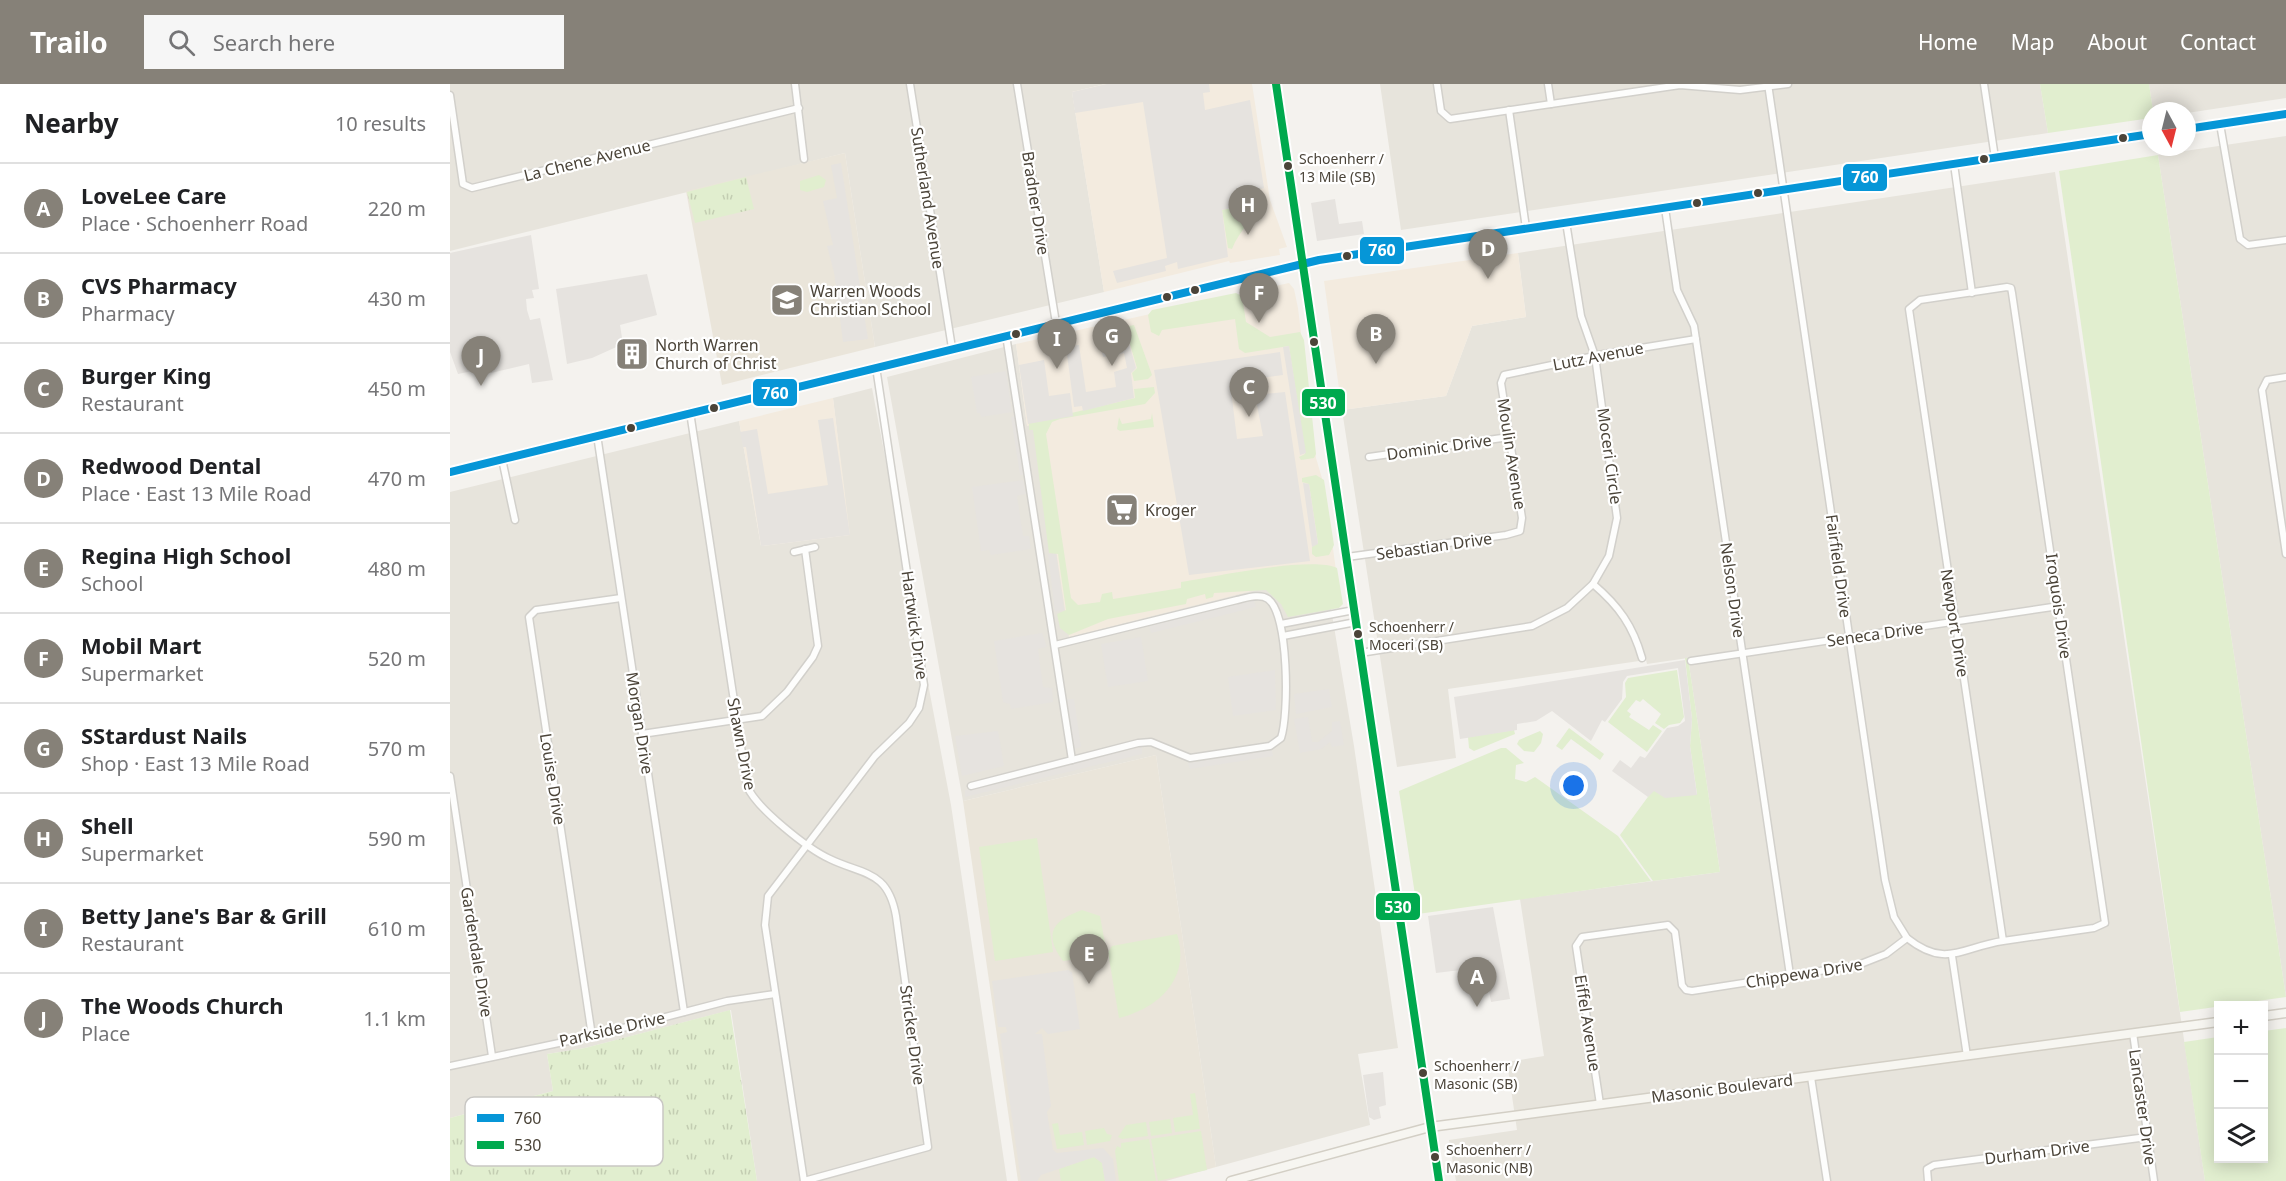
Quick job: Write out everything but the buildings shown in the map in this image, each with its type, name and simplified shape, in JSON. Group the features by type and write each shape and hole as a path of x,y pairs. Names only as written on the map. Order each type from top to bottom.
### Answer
{"main road":[{"path":"1275,84 1438,1181"},
{"path":"2196,128 2286,114"},
{"path":"450,472 1006,334 1356,254 2142,135"},
{"path":"2268,1015 2286,1013"},
{"name":"Masonic Boulevard","path":"1231,1181 1430,1127 2214,1023"}],"street":[{"path":"795,84 804,159"},
{"name":"Sutherland Avenue","path":"910,84 952,348"},
{"name":"Bradner Drive","path":"1017,84 1056,322"},
{"path":"1437,84 1441,111 1448,118 1660,86 1691,84 1732,90 1788,84"},
{"path":"1548,84 1551,104"},
{"path":"1984,84 1995,158"},
{"name":"Fairfield Drive","path":"1768,86 1885,880 1894,918 1907,938"},
{"name":"La Chene Avenue","path":"450,95 464,184 472,188 799,108"},
{"path":"1509,110 1526,228"},
{"path":"2220,124 2240,239 2248,244 2286,240"},
{"path":"1954,164 1972,293"},
{"name":"Nelson Drive","path":"1665,207 1677,290 1692,321 1696,339 1791,975"},
{"name":"Moceri Circle","path":"1360,653 1532,626 1567,608 1593,584 1613,544 1617,511 1595,356 1581,316 1566,222"},
{"name":"Iroquois Drive","path":"1972,293 2011,288 2104,923 2094,928 2003,941"},
{"name":"Newport Drive","path":"1972,293 1920,300 1911,304 1910,322 2003,941"},
{"path":"1006,334 1072,760"},
{"name":"Lutz Avenue","path":"1502,378 1508,373 1696,339"},
{"name":"Hartwick Drive","path":"808,844 875,756 909,723 919,708 923,692 922,668 876,367"},
{"path":"2286,377 2265,382 2262,390 2286,554"},
{"name":"Moulin Avenue","path":"1502,378 1522,522 1520,531"},
{"name":"Shawn Drive","path":"690,412 747,786 751,796 761,807 808,844"},
{"name":"Morgan Drive","path":"597,435 684,1012"},
{"name":"Dominic Drive","path":"1369,457 1509,437"},
{"path":"501,459 515,520"},
{"name":"Sebastian Drive","path":"1347,557 1506,536 1520,531"},
{"path":"794,552 815,547"},
{"path":"642,734 762,716 772,709 805,669 818,646 805,549"},
{"path":"1593,584 1622,611 1634,632 1642,658"},
{"path":"971,786 1151,742 1190,758 1270,746 1277,743 1284,728 1281,624 1274,605 1260,596 1054,645"},
{"name":"Louise Drive","path":"592,1036 529,617 536,610 621,598"},
{"name":"Seneca Drive","path":"1691,661 2059,606"},
{"path":"1281,624 1354,610"},
{"path":"1283,636 1356,622"},
{"name":"Gardendale Drive","path":"450,776 492,1056"},
{"path":"804,1181 765,926 768,896 808,844"},
{"name":"Stricker Drive","path":"804,1181 923,1150 929,1143 893,902 884,887 867,872 828,859 808,844"},
{"name":"Chippewa Drive","path":"1577,941 1585,936 1668,925 1675,932 1682,985 1686,990 1865,963 1886,954 1907,938"},
{"path":"1907,938 1930,952 1952,956 2003,941"},
{"name":"Eiffel Avenue","path":"1577,941 1600,1104"},
{"path":"1952,956 1967,1056"},
{"name":"Parkside Drive","path":"450,1066 592,1036 727,1001 775,994"},
{"name":"Lancaster Drive","path":"2133,1033 2154,1181"},
{"path":"1811,1077 1827,1181"},
{"name":"Durham Drive","path":"1928,1181 1928,1169 1934,1165 2147,1137"}],"shaded area":[{"path":"450,84 1105,84 1072,92 1104,292 875,347 845,153 450,251"},
{"path":"1106,84 1252,84 1270,200 1287,247 1279,249 1280,255 1230,263 1229,261 1104,292 1072,92"},
{"path":"1107,84 1209,84 1210,92 1203,93 1205,110 1250,100 1264,188 1257,190 1259,201 1222,210 1228,257 1178,269 1177,262 1165,266 1166,271 1117,283 1113,271 1167,258 1143,102 1075,113 1072,92"},
{"path":"1380,84 2040,84 2048,133 1401,230"},
{"path":"2149,84 2286,84 2286,98 2196,112 2196,102 2152,102"},
{"path":"2286,136 2286,997 2158,156 2196,156 2196,149"},
{"name":"Warren Woods Christian School","path":"845,153 875,347 722,385 686,191"},
{"path":"841,163 868,339 843,342 834,272 827,246 833,245 823,201 837,198 831,165"},
{"path":"2055,172 2205,1181 1456,1181 1449,1140 1517,1130 1507,1062 1544,1056 1520,899 1720,872 1688,658 1647,664 1646,660 1448,689 1456,758 1397,767 1342,410 1446,396 1472,326 1526,317 1518,253"},
{"path":"1335,199 1339,224 1362,221 1364,234 1317,241 1311,203"},
{"path":"531,235 539,289 532,290 534,298 526,299 527,310 530,320 540,318 553,380 532,383 529,364 491,373 487,356 470,360 473,371 458,374 450,352 450,253"},
{"path":"1518,253 1526,317 1472,326 1446,396 1342,410 1324,281"},
{"path":"647,274 657,315 620,325 623,344 592,358 567,364 556,289"},
{"path":"1289,283 1294,289 1298,308 1316,458 1324,485 1336,570 1069,637 1037,424 1027,426 1016,344"},
{"path":"1126,333 1136,368 1131,373 1134,398 1083,411 1082,406 1074,407 1066,347 1079,345 1086,392 1116,387 1114,372 1127,368 1124,353 1103,357 1099,339"},
{"path":"1016,344 1027,425 1037,423 1325,573 1354,746 1398,1048 1358,1054 1370,1125 1216,1167 1156,755 963,801 887,377"},
{"path":"1289,346 1306,453 1300,455 1283,347"},
{"path":"1280,352 1283,375 1230,382 1237,439 1263,436 1255,395 1285,392 1310,561 1189,575 1154,370"},
{"path":"1044,360 1049,396 1070,393 1073,416 1028,424 1019,365"},
{"path":"1006,371 1012,412 981,417 980,413 977,413 971,377"},
{"path":"872,388 951,805 1007,1181 757,1181 731,1010 585,1048 547,1054 553,1091 530,1097 465,1097 465,1114 450,1118 450,492 739,421 761,546 849,535 833,398"},
{"path":"833,398 850,535 761,546 739,421"},
{"path":"1017,416 1026,475 1020,475 1011,417"},
{"path":"833,418 850,535 761,546 746,447 743,447 740,432 757,429 768,494 828,485 818,420"},
{"path":"1023,480 1026,494 1017,496 1023,536 1029,536 1031,549 991,555 989,550 981,551 972,487"},
{"path":"1303,483 1309,484 1318,544 1312,547"},
{"path":"1048,554 1056,554 1064,610 1055,612"},
{"path":"1254,600 1256,607 1151,633 1149,626"},
{"path":"1042,633 1047,647 1038,649 1043,687 1052,688 1053,702 1011,709 1010,704 1003,702 994,641"},
{"path":"1141,637 1148,681 1108,687 1101,644"},
{"path":"1685,660 1692,719 1690,746 1697,795 1665,798 1654,791 1648,797 1612,771 1620,760 1631,768 1640,756 1645,758 1667,728 1678,726 1685,721 1678,668 1627,676 1623,682 1622,699 1605,722 1602,720 1591,741 1552,711 1536,721 1517,724 1517,730 1460,739 1454,697"},
{"path":"1275,670 1276,710 1233,716 1228,677"},
{"path":"1329,689 1332,707 1296,714 1294,694"},
{"path":"1067,699 1074,699 1081,747 1073,749"},
{"path":"1308,717 1312,742 1318,742 1332,731 1332,722 1340,721 1344,745 1332,747 1330,742 1321,749 1300,753 1294,719"},
{"path":"998,731 1004,766 962,776 955,736"},
{"path":"1142,747 1142,754 965,797 965,790"},
{"path":"1272,750 1273,756 1190,769 1188,763"},
{"path":"1156,755 1216,1167 1166,1181 1018,1181 963,801"},
{"path":"1493,907 1510,999 1491,1002 1485,967 1436,973 1428,916"},
{"path":"1068,970 1072,972 1080,1029 1048,1034 1042,1028 1035,1034 1042,1034 1051,1106 1047,1112 1053,1150 1057,1153 1103,1148 1113,1159 1116,1181 1105,1181 1102,1163 1094,1157 1041,1175 1037,1181 1021,1181 1000,1034 1007,1032 1006,1027 998,1027 992,981"},
{"path":"1383,1072 1386,1105 1379,1107 1381,1118 1374,1120 1369,1117 1363,1075"}],"green space":[{"path":"2040,84 2149,84 2152,102 2142,102 2142,119 2048,133"},
{"path":"2158,156 2286,997 2258,1001 2214,1001 2214,1007 2180,1012 2059,171"},
{"path":"819,175 826,180 824,187 807,192 800,190 800,181"},
{"path":"746,177 754,209 695,223 687,192"},
{"path":"1261,201 1232,249 1228,248 1222,210"},
{"path":"1236,293 1242,296 1246,322 1270,337 1300,332 1304,340 1316,454 1314,458 1301,460 1299,457 1305,454 1289,346 1245,353 1239,349 1235,319 1162,330 1159,336 1151,332 1148,315 1152,310"},
{"path":"1134,325 1152,375 1148,379 1134,381 1132,373 1137,368 1126,331 1115,329"},
{"path":"1154,387 1155,393 1145,404 1060,419 1052,422 1046,434 1071,598 1078,605 1100,602 1102,594 1112,592 1113,599 1181,588 1181,582 1306,564 1337,568 1343,604 1339,608 1288,617 1281,604 1266,590 1214,593 1213,597 1206,599 1205,594 1187,599 1186,604 1108,619 1069,635 1060,628 1057,614 1066,610 1058,554 1049,553 1033,430 1029,430 1029,423 1135,398 1134,389"},
{"path":"1152,413 1154,427 1120,431 1117,429 1119,417 1122,424 1151,419"},
{"path":"1316,475 1324,480 1334,545 1329,555 1316,557 1312,554 1312,547 1318,543 1309,484 1302,482 1302,478"},
{"path":"1685,658 1688,658 1720,872 1653,881 1620,835 1653,790 1697,794 1690,746 1692,719"},
{"path":"1677,670 1684,717 1680,723 1669,725 1664,729 1655,723 1661,714 1643,699 1640,702 1636,700 1627,711 1631,714 1629,717 1649,730 1653,725 1662,731 1647,752 1608,722 1626,697 1625,683 1628,678"},
{"path":"1569,728 1604,754 1600,760 1571,739 1562,750 1556,746"},
{"path":"1514,730 1515,734 1474,751 1469,748 1468,737"},
{"path":"1540,731 1543,734 1541,743 1534,752 1524,751 1517,744 1519,740"},
{"path":"1501,748 1506,748 1524,763 1516,765 1515,779 1526,782 1535,777 1618,836 1651,881 1418,914 1399,791"},
{"path":"1037,838 1053,952 995,961 979,847"},
{"path":"1082,910 1100,916 1106,949 1100,956 1063,961 1053,943 1054,929 1064,918"},
{"path":"1177,934 1180,950 1179,964 1168,989 1147,1007 1119,1018 1108,952 1112,946"},
{"path":"730,1010 757,1181 450,1181 450,1118 465,1114 465,1166 663,1166 663,1097 530,1097 553,1091 547,1054 585,1048"},
{"path":"2286,1028 2286,1181 2205,1181 2184,1042 2214,1038 2214,1163 2268,1163 2268,1030"},
{"path":"1195,1093 1200,1129 1175,1132 1173,1118 1193,1115 1190,1094"},
{"path":"1170,1119 1172,1133 1151,1136 1149,1122"},
{"path":"1146,1122 1148,1136 1122,1139 1118,1137 1126,1125"},
{"path":"1058,1123 1060,1135 1082,1132 1084,1145 1057,1149 1052,1124"},
{"path":"1104,1128 1107,1134 1112,1135 1110,1141 1087,1145 1085,1131"},
{"path":"1201,1131 1207,1170 1158,1181 1151,1139"},
{"path":"1149,1139 1156,1181 1119,1181 1115,1151 1117,1146 1121,1148 1121,1143"},
{"path":"1094,1157 1102,1163 1105,1181 1061,1181 1059,1169"}],"transit line":[{"name":"530","path":"1276,84 1439,1181"},
{"name":"760","path":"2196,128 2286,114"},
{"name":"760","path":"450,472 1319,260 2142,135"}],"place":[{"name":"Schoenherr / 13 Mile (SB)","path":"1288,166"},
{"name":"Shell","path":"1248,235"},
{"name":"Redwood Dental","path":"1488,279"},
{"name":"Warren Woods Christian School","path":"787,300"},
{"name":"Mobil Mart","path":"1259,323"},
{"name":"North Warren Church of Christ","path":"632,354"},
{"name":"CVS Pharmacy","path":"1376,364"},
{"name":"SStardust Nails","path":"1112,366"},
{"name":"Betty Jane's Bar & Grill","path":"1057,369"},
{"name":"The Woods Church","path":"481,386"},
{"name":"Burger King","path":"1249,417"},
{"name":"Kroger","path":"1122,510"},
{"name":"Schoenherr / Moceri (SB)","path":"1358,634"},
{"name":"Regina High School","path":"1089,984"},
{"name":"LoveLee Care","path":"1477,1007"},
{"name":"Schoenherr / Masonic (SB)","path":"1423,1073"},
{"name":"Schoenherr / Masonic (NB)","path":"1435,1157"}]}
